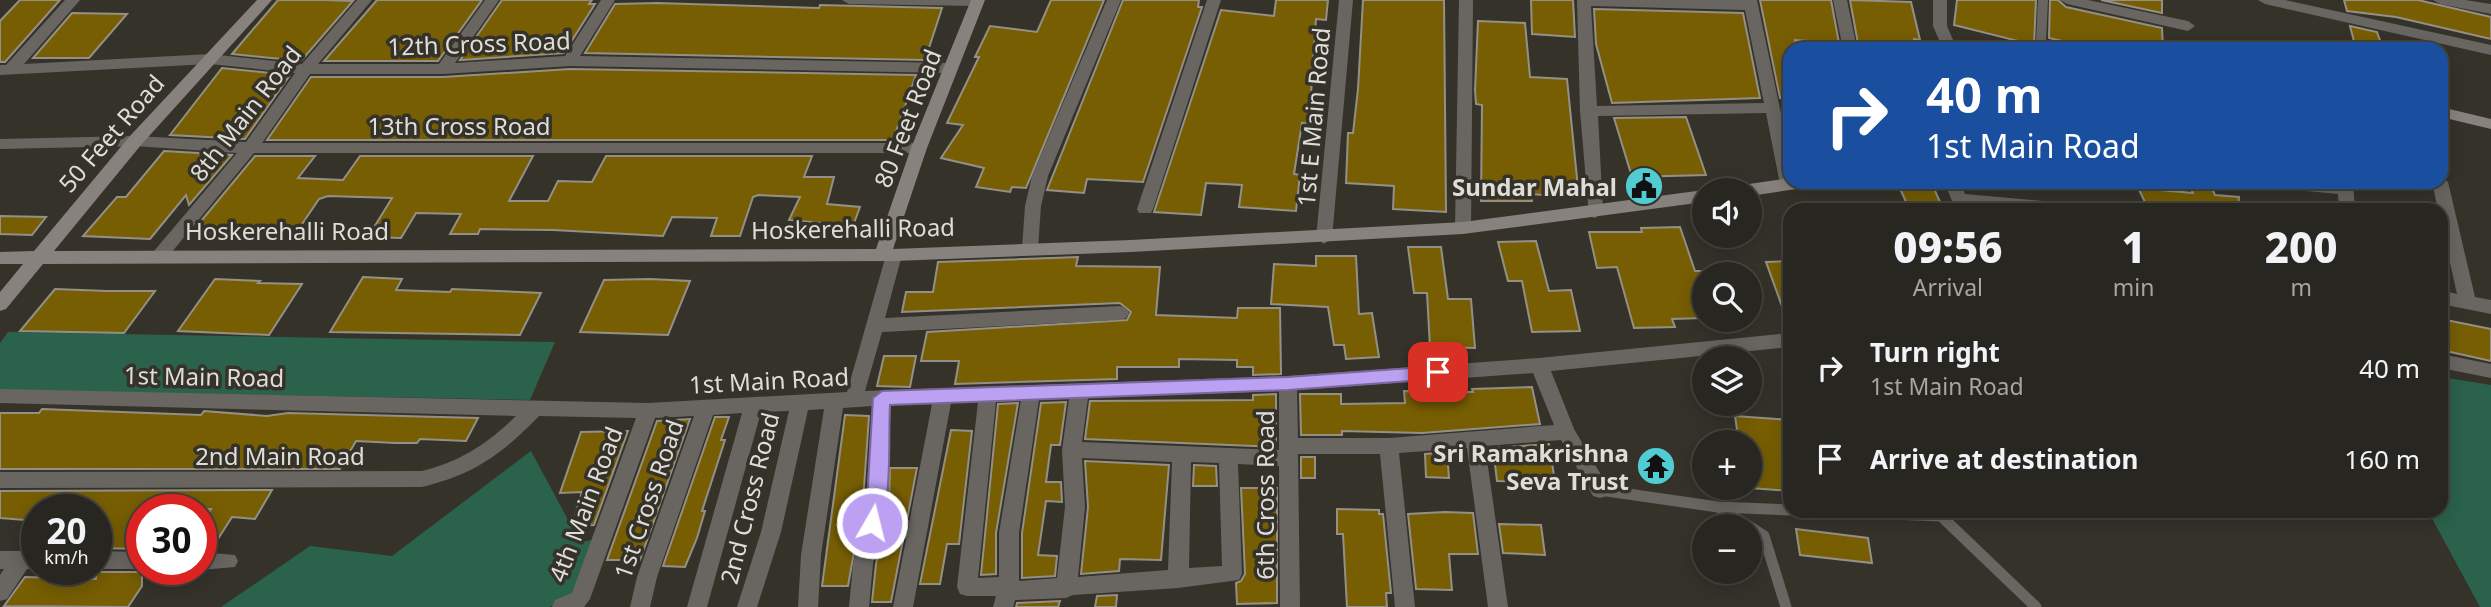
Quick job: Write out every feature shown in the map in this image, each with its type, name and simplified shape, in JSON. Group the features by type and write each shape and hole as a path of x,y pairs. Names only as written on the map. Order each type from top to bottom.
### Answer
{"street":[{"path":"5,70 73,0"},
{"name":"50 Feet Road","path":"0,304 135,141 265,0"},
{"name":"8th Main Road","path":"160,255 250,148 306,69 365,0"},
{"path":"443,69 492,0"},
{"path":"570,61 608,0"},
{"path":"849,0 978,1"},
{"path":"1030,248 1033,206 1040,176 1114,0"},
{"path":"1144,209 1214,0"},
{"name":"1st E Main Road","path":"1324,238 1346,0"},
{"path":"1463,228 1466,0"},
{"path":"1840,0 1849,42"},
{"path":"1940,0 1940,26 1947,42"},
{"path":"2067,0 2188,26"},
{"path":"2265,0 2491,50"},
{"name":"80 Feet Road","path":"888,255 919,148 978,1"},
{"path":"1595,212 1584,1 1750,3 1783,142"},
{"path":"2446,1 2491,9"},
{"name":"12th Cross Road","path":"5,70 210,59 306,69 443,69 570,61 950,68"},
{"path":"1588,111 1773,108"},
{"path":"2448,114 2491,124"},
{"name":"13th Cross Road","path":"0,144 135,141 250,148 919,148"},
{"path":"1762,188 1783,185"},
{"name":"Hoskerehalli Road","path":"0,258 160,255 888,255 1324,238 1463,228 1692,198"},
{"path":"2448,215 2469,303"},
{"path":"808,607 811,555 845,400 874,325 888,255"},
{"path":"2448,298 2491,307"},
{"path":"874,325 1120,313"},
{"name":"1st Main Road","path":"0,396 648,411 882,398 1288,383 1539,365 1783,341"},
{"path":"2448,362 2491,371"},
{"path":"1539,365 1566,432 1600,490"},
{"name":"6th Cross Road","path":"1288,383 1290,607"},
{"path":"1066,589 1075,507 1072,450 1079,391"},
{"path":"1007,595 1009,533 1031,393"},
{"path":"988,394 967,587 1007,595 1232,574 1228,457"},
{"path":"903,607 943,396"},
{"path":"859,607 863,564 876,502 882,398"},
{"name":"2nd Cross Road","path":"747,607 769,540 800,402"},
{"path":"697,607 754,405"},
{"name":"2nd Main Road","path":"0,480 422,479 456,472 485,457 536,408"},
{"name":"1st Cross Road","path":"640,607 706,408"},
{"name":"4th Main Road","path":"574,605 648,411"},
{"path":"1072,450 1228,457 1566,432"},
{"path":"1475,439 1498,607"},
{"path":"1389,446 1405,607"},
{"path":"1178,579 1182,456"},
{"path":"0,560 21,560"},
{"path":"217,561 228,561"},
{"path":"0,592 21,570"}],"lane":[{"path":"2041,42 2043,0"},
{"path":"1600,490 1718,507 1783,510"},
{"path":"1718,507 1729,514"},
{"path":"1943,518 2036,607"},
{"path":"1762,535 1786,607"}],"green space":[{"path":"8,332 555,342 530,400 0,390 0,343"},
{"path":"2448,378 2491,385 2491,607 2480,607 2432,518 2448,518"},
{"path":"531,451 580,542 598,539 576,596 549,607 221,607 310,546 392,556"}],"building":[{"path":"20,0 60,0 5,62 0,62 0,21"},
{"path":"278,0 353,1 301,61 232,54"},
{"path":"377,0 482,0 438,61 324,61"},
{"path":"502,0 592,0 589,4 595,4 564,53 460,60"},
{"path":"1051,0 1104,0 1026,188 1012,187 1010,192 976,187 984,168 941,158 963,125 947,123 979,57 975,57 990,26 1037,32"},
{"path":"1123,0 1199,0 1198,7 1202,7 1143,182 1087,179 1084,193 1047,190"},
{"path":"1276,0 1328,0 1326,20 1316,19 1309,124 1302,123 1294,174 1300,175 1296,211 1239,207 1242,185 1206,183 1201,215 1154,212 1221,10 1274,16"},
{"path":"1363,0 1444,0 1446,212 1393,209 1394,186 1346,183 1348,133 1353,133 1358,89"},
{"path":"1531,0 1573,0 1575,37 1532,34"},
{"path":"1760,0 1831,0 1839,42 1783,42 1783,98 1780,98"},
{"path":"1850,0 1911,2 1920,40 1858,42"},
{"path":"1957,0 2036,0 2034,42 2022,42 1954,25"},
{"path":"2050,0 2058,0 2066,7 2162,28 2163,42 2066,42 2049,38"},
{"path":"2101,0 2162,0 2162,13"},
{"path":"2344,0 2418,0 2491,17 2491,39 2396,17 2347,11"},
{"path":"615,4 819,8 820,5 942,8 925,60 585,53"},
{"path":"1594,9 1743,13 1760,98 1612,103 1596,44"},
{"path":"72,13 127,14 89,58 33,58"},
{"path":"1478,21 1525,23 1530,77 1567,79 1579,198 1531,194 1532,201 1481,201 1482,105 1476,104 1475,90"},
{"path":"2350,26 2377,32 2381,42 2354,42"},
{"path":"222,68 290,75 245,139 170,135"},
{"path":"570,69 916,75 893,140 267,140 311,77 443,77"},
{"path":"1686,117 1706,175 1632,177 1614,118"},
{"path":"164,151 232,155 189,205 186,195 150,239 83,236 117,197 126,197"},
{"path":"255,156 315,156 298,178 343,180 360,156 533,156 509,201 548,201 558,181 592,182 606,156 812,156 804,177 834,177 827,204 860,207 853,226 789,220 800,197 758,195 753,197 740,236 711,236 717,218 672,217 663,236 480,229 478,234 450,234 461,214 416,213 401,238 368,237 392,198 328,196 319,199 294,236 198,236 196,227"},
{"path":"1900,189 1934,189 1941,203 1907,203"},
{"path":"2138,189 2149,189 2193,193 2191,189 2212,189 2215,195 2239,197 2239,203 2146,203"},
{"path":"0,216 46,217 32,235 0,234"},
{"path":"1680,227 1692,262 1692,318 1672,319 1675,327 1634,328 1617,267 1597,268 1589,232 1642,232 1641,228"},
{"path":"1536,241 1549,291 1571,290 1580,331 1532,332 1522,281 1508,281 1498,242"},
{"path":"1408,247 1441,247 1448,299 1471,299 1475,348 1430,347 1427,293 1414,293"},
{"path":"1316,256 1356,256 1359,314 1372,313 1379,357 1346,359 1344,345 1334,345 1328,307 1271,304 1274,264 1316,266"},
{"path":"1078,257 1076,266 1160,267 1156,315 1237,318 1238,308 1280,308 1281,374 1253,375 1253,367 1237,367 1237,360 1179,359 1179,367 1117,367 1117,379 955,384 959,361 921,361 927,332 1127,320 1131,312 1120,303 902,312 906,292 933,292 938,262"},
{"path":"1783,261 1783,309 1766,262"},
{"path":"363,277 402,279 396,290 450,292 452,289 541,293 520,335 330,332"},
{"path":"215,279 302,284 269,335 178,331"},
{"path":"604,280 690,281 668,335 580,332"},
{"path":"55,289 155,291 124,333 20,331"},
{"path":"2448,320 2491,329 2491,361 2448,352"},
{"path":"884,356 916,356 910,387 877,386"},
{"path":"1532,387 1540,424 1422,433 1342,431 1342,435 1301,435 1300,394 1341,394 1341,404 1405,403 1404,391 1473,392 1472,389"},
{"path":"1276,394 1276,447 1085,439 1090,401 1253,400 1253,395"},
{"path":"1066,402 1060,445 1051,445 1046,482 1061,482 1062,502 1046,501 1038,555 1057,556 1055,576 1022,578 1022,533 1041,403"},
{"path":"1018,403 996,533 996,574 981,575 998,404"},
{"path":"42,409 201,415 204,411 267,416 288,413 478,418 466,441 356,441 340,469 0,469 0,413 39,413"},
{"path":"845,415 869,416 863,502 848,586 822,586"},
{"path":"1735,416 1783,419 1783,490 1762,489 1762,430 1737,430"},
{"path":"715,417 729,417 697,538 685,567 663,566"},
{"path":"690,419 640,560 607,560 657,421"},
{"path":"951,430 972,431 959,544 947,544 940,584 920,584"},
{"path":"628,431 594,525 580,526 584,515 575,515 582,492 560,493 581,432"},
{"path":"1549,444 1555,482 1497,481 1493,448"},
{"path":"1447,452 1449,478 1426,477 1425,454"},
{"path":"1301,457 1315,457 1315,478 1301,478"},
{"path":"1085,461 1169,465 1161,560 1120,559 1119,571 1081,574 1088,507"},
{"path":"1194,465 1216,466 1217,486 1193,486"},
{"path":"890,468 917,468 891,602 872,602 876,564 889,503"},
{"path":"1241,488 1277,488 1277,603 1237,604 1236,583 1241,581 1245,574"},
{"path":"272,490 255,519 232,517 217,541 217,494 126,494 126,549 112,548 112,494 21,494 21,520 0,518 0,491"},
{"path":"1337,509 1379,510 1379,514 1383,514 1391,593 1386,593 1387,607 1347,607 1343,534 1337,534"},
{"path":"1473,513 1478,554 1449,554 1452,590 1416,589 1408,514"},
{"path":"1499,524 1541,525 1545,555 1503,553"},
{"path":"1796,529 1868,538 1872,563 1800,555"},
{"path":"112,572 126,572 126,585 142,585 128,607 4,606 21,583 21,585 112,585"},
{"path":"1117,595 1116,607 1095,607 1097,596"},
{"path":"1060,601 1058,607 1016,607 1017,603"}],"place":[{"name":"Sundar Mahal","path":"1644,186"},
{"name":"Sri Ramakrishna Seva Trust","path":"1656,466"}],"route":[{"path":"872,523 876,502 882,398 1288,383 1438,372"}]}
